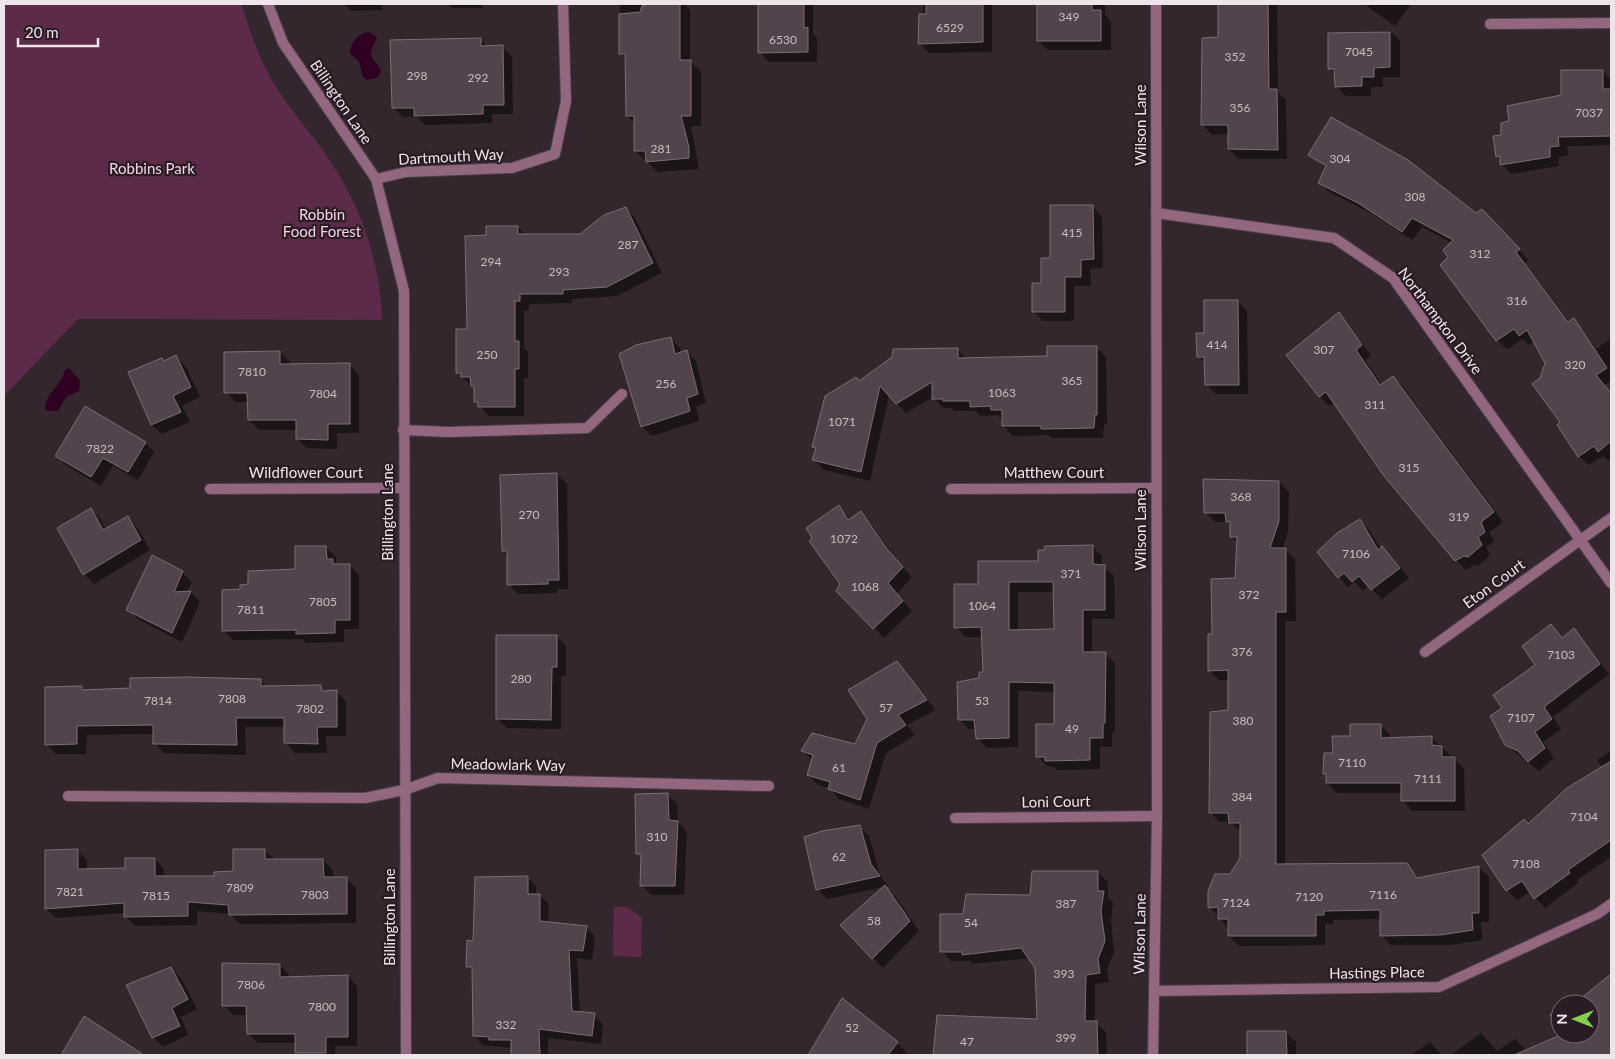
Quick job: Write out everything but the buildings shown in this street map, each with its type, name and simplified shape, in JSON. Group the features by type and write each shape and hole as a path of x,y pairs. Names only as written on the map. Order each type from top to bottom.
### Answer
{"street":[{"name":"Billington Lane","path":"268,4 283,43 376,179 404,291 403,488 406,1055"},
{"name":"Dartmouth Way","path":"376,179 406,172 512,168 555,154 566,101 563,4"},
{"name":"Wilson Lane","path":"1153,1055 1157,816 1156,4"},
{"path":"1490,24 1611,22"},
{"name":"Northampton Drive","path":"1156,213 1334,238 1393,278 1611,583"},
{"path":"403,430 448,432 587,428 622,394"},
{"name":"Wildflower Court","path":"210,489 403,488"},
{"name":"Matthew Court","path":"951,489 1156,488"},
{"name":"Eton Court","path":"1425,652 1611,518"},
{"name":"Meadowlark Way","path":"68,796 365,798 404,790 438,778 769,786"},
{"name":"Loni Court","path":"955,818 1157,816"},
{"name":"Hastings Place","path":"1154,991 1439,987 1597,914 1611,904"}],"green space":[{"name":"Robbins Park","path":"4,4 241,4 257,49 275,86 327,156 350,194 359,214 373,254 382,320 78,319 4,396"},
{"path":"614,907 627,907 642,918 641,957 613,956"}],"shaded area":[{"path":"369,32 377,37 371,54 381,72 376,78 367,80 363,77 359,62 350,53 356,39 362,34"},
{"path":"69,368 80,381 79,391 66,397 58,411 48,411 45,409 48,399 61,380 65,370"}],"park label":[{"name":"Robbin Food Forest","path":"322,224"}]}
